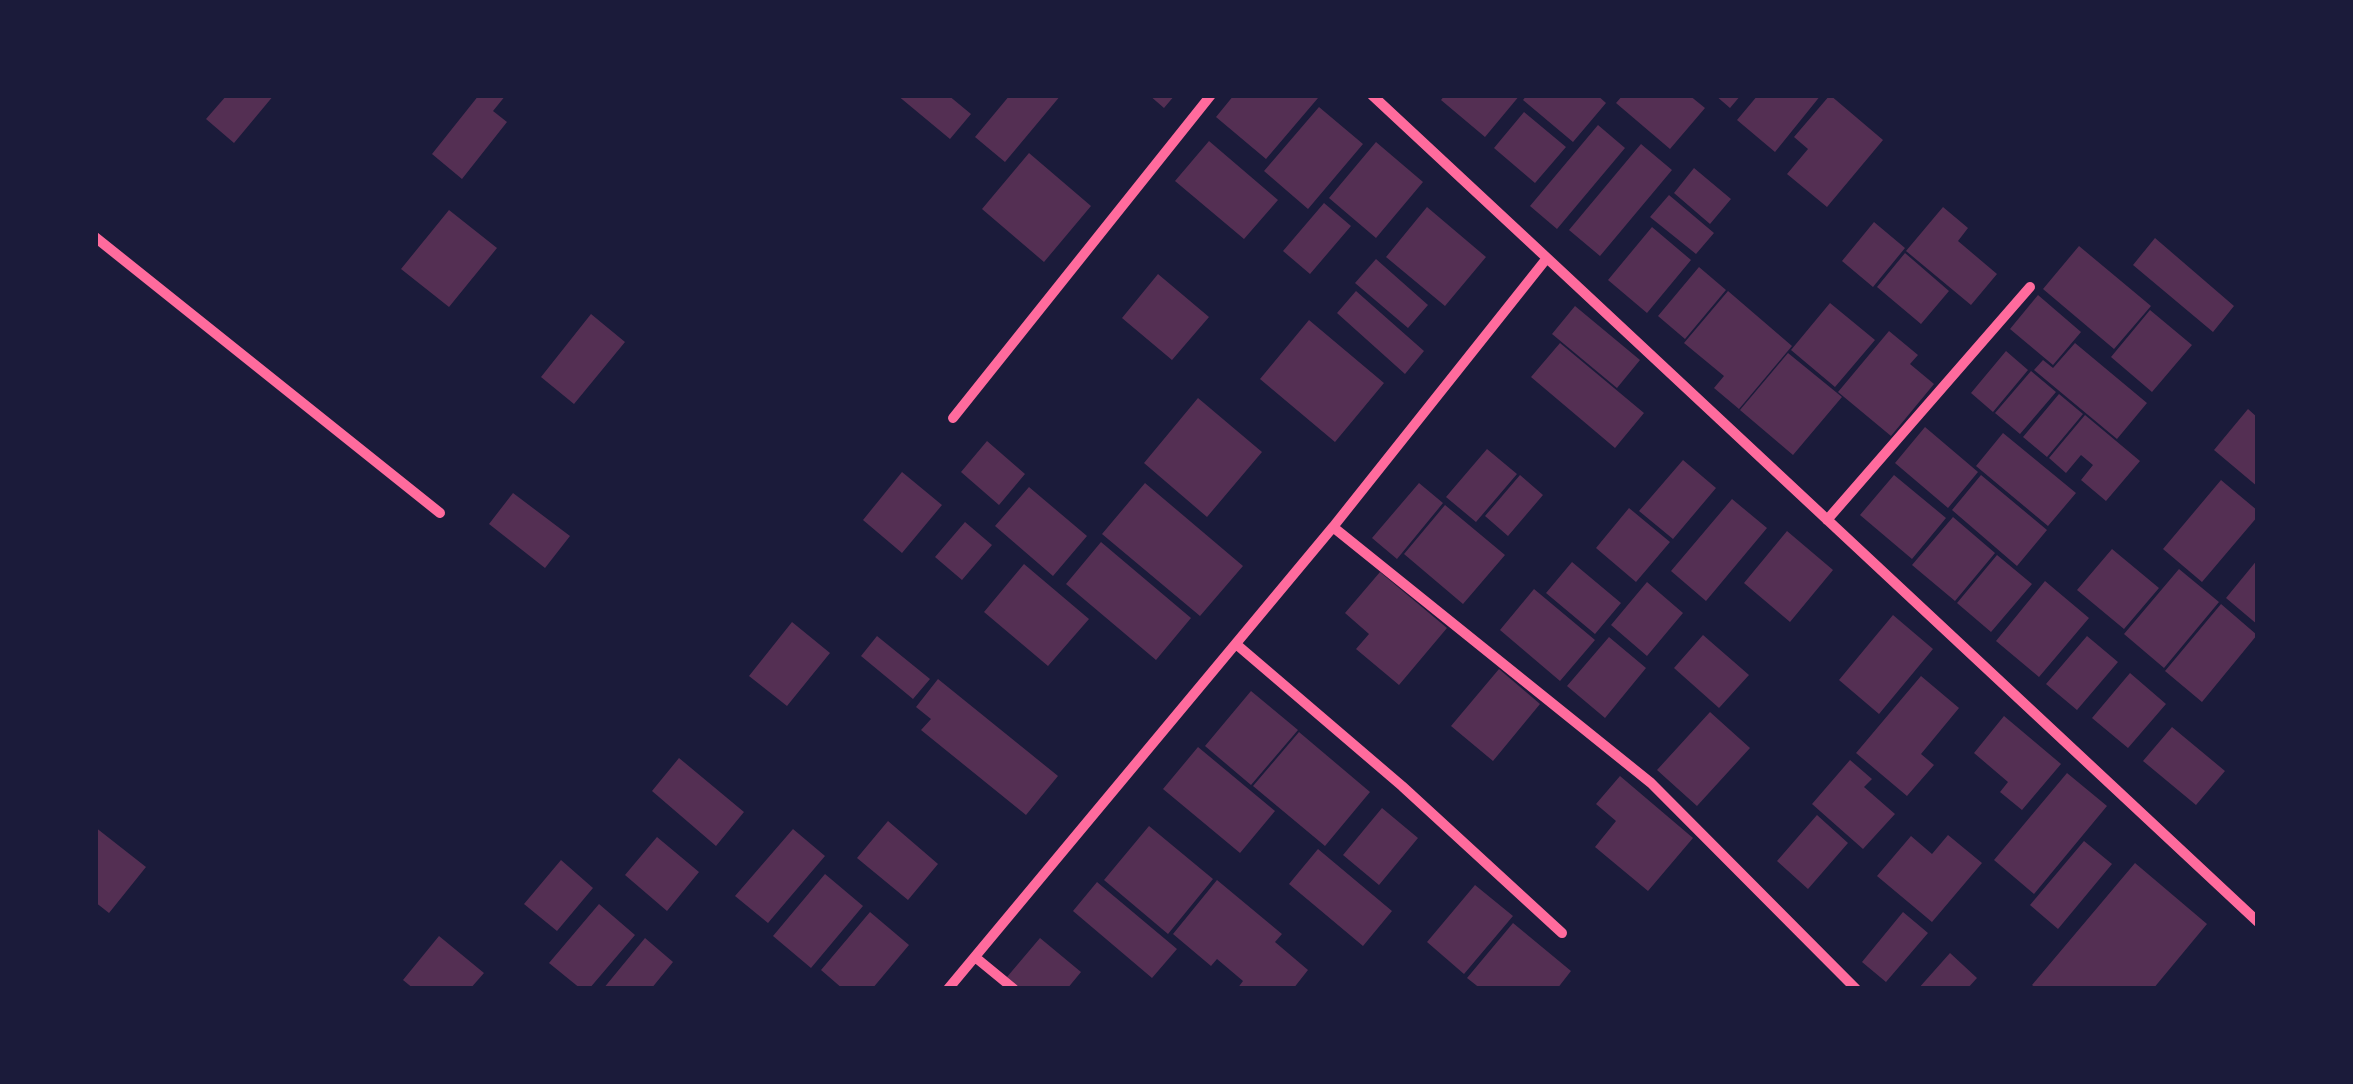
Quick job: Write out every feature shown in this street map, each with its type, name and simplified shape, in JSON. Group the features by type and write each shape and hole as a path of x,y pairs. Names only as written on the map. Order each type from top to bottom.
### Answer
{"street":[{"path":"953,418 1212,95"},
{"path":"1372,95 2258,922"},
{"path":"95,237 440,513"},
{"path":"948,989 1333,527 1547,258"},
{"path":"1827,520 2030,288"},
{"path":"1333,527 1651,783 1856,989"},
{"path":"1236,644 1402,786 1562,932"},
{"path":"975,957 1014,989"}],"building":[{"path":"227,95 274,95 234,143 206,119"},
{"path":"479,95 506,95 493,111 507,122 462,179 432,154"},
{"path":"897,95 948,95 971,114 950,139"},
{"path":"1010,95 1061,95 1005,162 975,137"},
{"path":"1149,95 1175,95 1164,108"},
{"path":"1234,95 1318,98 1266,159 1216,117"},
{"path":"1445,95 1520,95 1485,137 1441,100"},
{"path":"1527,95 1597,95 1606,103 1573,142 1523,100"},
{"path":"1623,95 1689,95 1705,108 1670,149 1616,103"},
{"path":"1715,95 1741,95 1730,108"},
{"path":"1758,95 1821,95 1775,152 1737,120"},
{"path":"1830,95 1883,140 1827,207 1787,174 1808,149 1794,137"},
{"path":"1319,107 1363,144 1308,209 1264,171"},
{"path":"1524,112 1566,147 1535,183 1494,148"},
{"path":"1598,125 1625,148 1557,229 1530,206"},
{"path":"1209,141 1278,200 1244,239 1175,181"},
{"path":"1376,142 1423,182 1376,238 1329,198"},
{"path":"1641,144 1672,170 1600,256 1569,230"},
{"path":"1029,153 1091,206 1044,262 982,209"},
{"path":"1694,168 1731,199 1710,224 1674,193"},
{"path":"1669,195 1714,233 1696,254 1650,217"},
{"path":"1324,203 1351,226 1310,274 1283,251"},
{"path":"1427,207 1486,257 1445,306 1386,257"},
{"path":"1943,207 1968,228 1958,241 1997,274 1971,305 1906,251"},
{"path":"449,210 497,248 449,307 401,269"},
{"path":"1874,222 1905,248 1873,287 1842,261"},
{"path":"1652,227 1691,260 1647,313 1608,280"},
{"path":"2155,238 2234,306 2213,332 2133,265"},
{"path":"2079,246 2151,306 2114,349 2043,289"},
{"path":"1905,253 1949,291 1921,324 1877,287"},
{"path":"1376,259 1428,305 1408,328 1355,283"},
{"path":"1699,267 1726,290 1685,339 1658,316"},
{"path":"1158,274 1209,317 1172,360 1122,318"},
{"path":"1356,291 1424,351 1405,374 1337,313"},
{"path":"1728,291 1792,346 1739,409 1714,388 1724,376 1684,343"},
{"path":"2038,295 2081,332 2053,365 2010,329"},
{"path":"1830,303 1875,340 1835,387 1791,350"},
{"path":"1575,306 1640,360 1617,388 1552,334"},
{"path":"2150,310 2192,345 2152,392 2111,357"},
{"path":"591,314 625,342 574,404 541,377"},
{"path":"1309,320 1384,383 1335,442 1260,379"},
{"path":"1889,331 1918,355 1910,364 1934,384 1891,436 1838,392"},
{"path":"1560,343 1644,413 1615,448 1531,377"},
{"path":"2075,343 2147,403 2117,439 2034,370 2043,360 2053,368"},
{"path":"2006,351 2028,370 1993,412 1971,393"},
{"path":"1788,353 1842,397 1793,455 1740,410"},
{"path":"2031,371 2056,392 2020,434 1995,413"},
{"path":"2059,394 2083,414 2047,457 2023,437"},
{"path":"1198,398 1262,452 1207,517 1144,463"},
{"path":"2248,409 2258,418 2258,487 2214,450"},
{"path":"2085,415 2140,461 2106,501 2081,480 2093,465 2081,455 2066,473 2049,458"},
{"path":"1925,427 1978,472 1948,508 1895,463"},
{"path":"2003,433 2076,493 2048,526 1976,466"},
{"path":"987,441 1025,474 999,505 961,472"},
{"path":"1487,449 1517,474 1476,522 1446,497"},
{"path":"1683,460 1716,488 1673,539 1639,511"},
{"path":"902,472 942,505 902,553 863,520"},
{"path":"1520,475 1543,495 1508,536 1485,516"},
{"path":"1894,475 1946,518 1912,559 1860,515"},
{"path":"1981,475 2047,530 2017,566 1952,510"},
{"path":"2221,480 2258,511 2258,516 2202,582 2163,549"},
{"path":"1145,483 1243,566 1200,616 1102,534"},
{"path":"1419,483 1443,503 1397,559 1372,538"},
{"path":"1029,487 1087,536 1053,576 995,526"},
{"path":"513,493 570,536 545,568 489,524"},
{"path":"1732,499 1767,528 1706,601 1671,571"},
{"path":"1445,505 1505,555 1463,604 1404,554"},
{"path":"1629,508 1670,542 1636,582 1596,548"},
{"path":"1953,517 1995,553 1955,601 1912,565"},
{"path":"965,522 992,545 962,580 935,557"},
{"path":"1787,531 1833,570 1790,622 1744,583"},
{"path":"1101,542 1191,618 1156,660 1066,584"},
{"path":"2112,549 2159,588 2124,629 2077,590"},
{"path":"1997,555 2032,584 1991,632 1957,603"},
{"path":"2258,559 2258,625 2226,598"},
{"path":"1572,562 1621,603 1595,634 1546,593"},
{"path":"1024,564 1089,619 1048,666 984,612"},
{"path":"2179,569 2219,602 2164,668 2124,634"},
{"path":"1380,572 1447,628 1399,685 1356,649 1369,634 1345,613"},
{"path":"2045,581 2089,618 2039,677 1996,641"},
{"path":"1647,582 1683,613 1647,656 1611,625"},
{"path":"1534,589 1595,640 1560,681 1500,630"},
{"path":"2221,604 2257,635 2202,702 2165,671"},
{"path":"1893,615 1933,649 1879,714 1839,680"},
{"path":"792,622 830,653 787,706 749,676"},
{"path":"1703,635 1749,675 1719,708 1674,668"},
{"path":"877,636 930,679 913,699 861,656"},
{"path":"2087,636 2118,662 2077,710 2046,684"},
{"path":"1609,637 1646,668 1605,718 1567,686"},
{"path":"1499,669 1540,704 1493,761 1451,726"},
{"path":"2130,673 2166,704 2128,748 2092,718"},
{"path":"1921,676 1959,708 1921,754 1934,765 1907,796 1856,753"},
{"path":"938,679 1058,776 1026,815 921,730 931,719 916,707"},
{"path":"1251,691 1298,730 1251,785 1205,746"},
{"path":"1710,712 1750,748 1697,806 1657,770"},
{"path":"2004,716 2061,764 2022,810 2000,792 2008,782 1974,753"},
{"path":"2172,727 2225,771 2196,805 2143,761"},
{"path":"1299,732 1370,792 1325,846 1253,786"},
{"path":"1198,747 1275,811 1240,853 1163,789"},
{"path":"679,758 744,812 716,846 652,791"},
{"path":"1850,760 1872,779 1864,787 1895,814 1863,849 1812,804"},
{"path":"2067,773 2107,806 2034,894 1994,860"},
{"path":"1620,776 1693,838 1648,891 1595,847 1616,821 1596,804"},
{"path":"1382,808 1418,838 1379,885 1343,855"},
{"path":"1817,815 1848,843 1808,889 1777,861"},
{"path":"888,821 938,864 908,900 857,858"},
{"path":"1149,826 1213,879 1168,934 1104,880"},
{"path":"95,827 146,867 109,913 95,902"},
{"path":"793,829 825,856 768,923 735,896"},
{"path":"1948,835 1982,863 1932,922 1877,876 1911,836 1932,854"},
{"path":"657,837 699,872 667,911 625,875"},
{"path":"2084,841 2112,864 2058,929 2030,905"},
{"path":"1318,849 1392,911 1363,946 1289,884"},
{"path":"561,860 593,888 557,931 524,904"},
{"path":"2135,863 2207,924 2153,989 2037,989 2032,985"},
{"path":"825,874 863,906 811,968 773,936"},
{"path":"1217,880 1282,934 1275,942 1308,970 1293,989 1237,989 1243,981 1217,959 1211,966 1173,934"},
{"path":"1097,882 1177,949 1152,978 1073,911"},
{"path":"1475,885 1513,916 1464,974 1427,942"},
{"path":"599,904 635,935 589,989 581,989 549,963"},
{"path":"870,912 909,945 872,989 843,989 821,970"},
{"path":"1903,912 1928,933 1886,982 1862,962"},
{"path":"1513,923 1571,971 1557,989 1481,989 1467,978"},
{"path":"439,936 484,973 470,989 414,989 403,980"},
{"path":"645,938 673,962 651,989 603,989"},
{"path":"1040,938 1081,972 1067,989 1022,989 1007,977"},
{"path":"1950,953 1977,978 1967,989 1918,989"}]}
